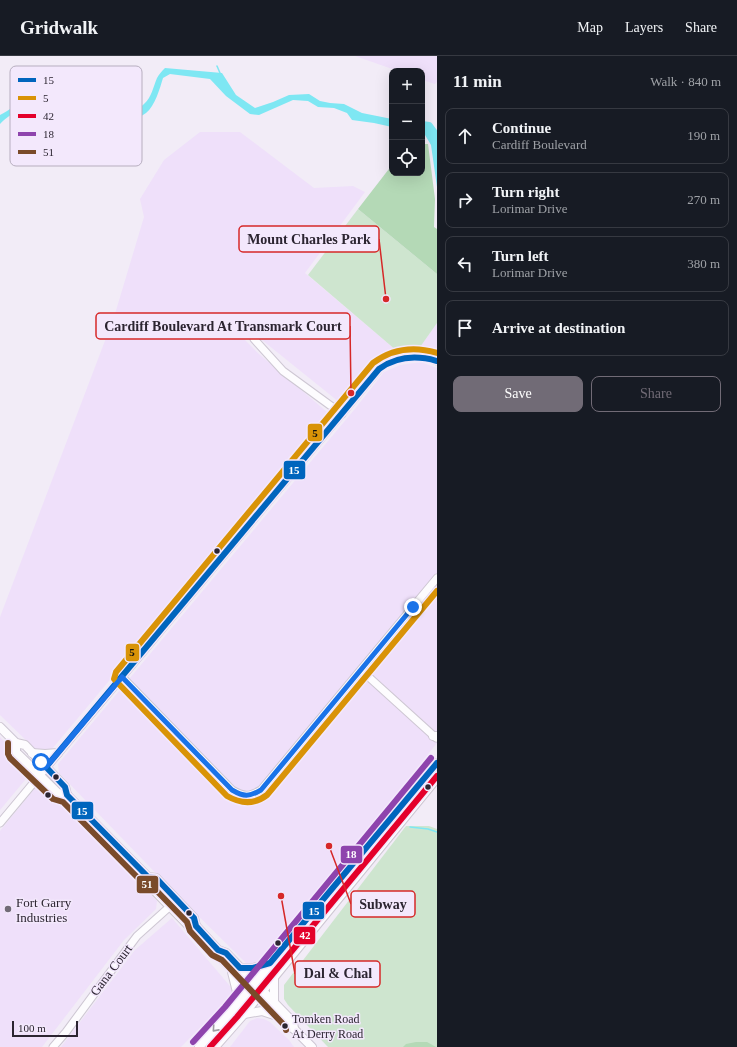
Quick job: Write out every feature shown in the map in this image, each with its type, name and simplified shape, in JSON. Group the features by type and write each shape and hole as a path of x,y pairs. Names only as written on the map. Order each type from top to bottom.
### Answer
{"main road":[{"path":"0,727 16,743 24,745 46,767 65,787 67,795 148,877 156,878 194,918 196,926 218,950 220,957 231,970 252,986 260,994 275,1015 294,1029 312,1047"},
{"path":"16,743 16,752 58,793 67,795"},
{"path":"32,753 58,753"},
{"path":"199,1047 231,1012 437,763"},
{"path":"215,1047 274,978 437,778"},
{"path":"148,877 148,884 188,925 196,926"},
{"path":"218,950 226,953 240,968 252,986"},
{"path":"240,968 253,968 270,963"},
{"path":"231,970 237,992 236,1000 231,1012"},
{"path":"274,978 274,1002"},
{"path":"260,994 274,1002 293,1022 294,1029"},
{"path":"244,1014 262,1011 275,1015"}],"street":[{"path":"250,325 254,338 283,371 342,414"},
{"path":"0,823 379,369 390,362 401,358 428,358 437,361"},
{"path":"122,677 232,790 244,796 251,796 261,790 437,578"},
{"path":"361,670 436,737"},
{"name":"Gana Court","path":"53,1047 66,1032 131,944 177,900"}],"shaded area":[{"path":"355,56 437,56 437,82 435,84 425,81 425,68 389,68"},
{"path":"200,132 240,132 314,188 353,186 365,192 305,273 397,351 376,361 339,402 257,336 258,319 252,314 244,314 232,327 259,354 327,412 319,428 298,455 52,749 43,751 34,748 0,715 0,617 114,317 144,217 140,199 164,160"},
{"path":"437,323 437,354 418,350"},
{"path":"421,362 437,368 437,743 259,963 247,964 173,891 59,773 58,764 354,410 384,372 400,365"},
{"path":"0,737 30,774 0,810"},
{"path":"36,787 47,787 157,901 156,909 124,940 42,1047 0,1047 0,831"},
{"path":"172,918 235,992 181,1047 61,1047 135,950"},
{"path":"257,1018 270,1022 289,1040 294,1047 230,1047 250,1021"}],"green space":[{"path":"425,144 428,144 435,199 434,227 437,229 437,274 358,209 389,169 389,176 425,176"},
{"path":"358,209 437,274 437,323 418,350 397,351 308,275"},
{"path":"406,826 429,826 437,829 437,1047 328,1047 288,1005 284,999 284,985"},
{"path":"427,1042 436,1047 403,1047 406,1044"}],"water":[{"path":"165,68 222,73 236,95 255,108 289,95 309,94 320,101 344,104 362,113 389,118 389,126 352,120 347,113 334,108 318,107 308,101 293,100 259,115 250,114 226,96 210,79 170,74 163,78 159,92 149,110 142,115 142,105 149,98 157,78"},
{"path":"10,109 10,116 0,124 0,115"},
{"path":"425,123 432,127 437,137 437,187 431,145 425,135"}],"waterway":[{"path":"217,66 220,73"},
{"path":"425,125 429,126 437,137"},
{"path":"410,827 428,829 437,832"}],"transit line":[{"name":"5","path":"437,353 412,349 404,350 380,358 373,363 116,672 114,679 227,796 237,801 252,802 267,795 437,591"},
{"name":"15","path":"437,361 414,357 393,361 379,369 46,767 65,787 67,795 148,877 156,878 194,918 196,926 218,950 226,953 240,968 253,968 270,963 437,763"},
{"name":"51","path":"8,743 8,754 10,758 53,799 63,802 143,883 152,886 187,922 190,931 212,955 222,960 285,1026 286,1030"},
{"name":"18","path":"193,1042 225,1007 431,758"},
{"name":"42","path":"210,1047 237,1017 437,776"}],"place":[{"name":"Mount Charles Park","path":"386,299"},
{"name":"Cardiff Boulevard At Transmark Court","path":"351,393"},
{"name":"Subway","path":"329,846"},
{"name":"Dal & Chal","path":"281,896"},
{"name":"Fort Garry Industries","path":"8,909"},
{"name":"Tomken Road At Derry Road","path":"285,1026"}],"route":[{"path":"41,762 46,767 51,762 122,677 232,790 244,796 251,796 261,790 413,607"}]}
